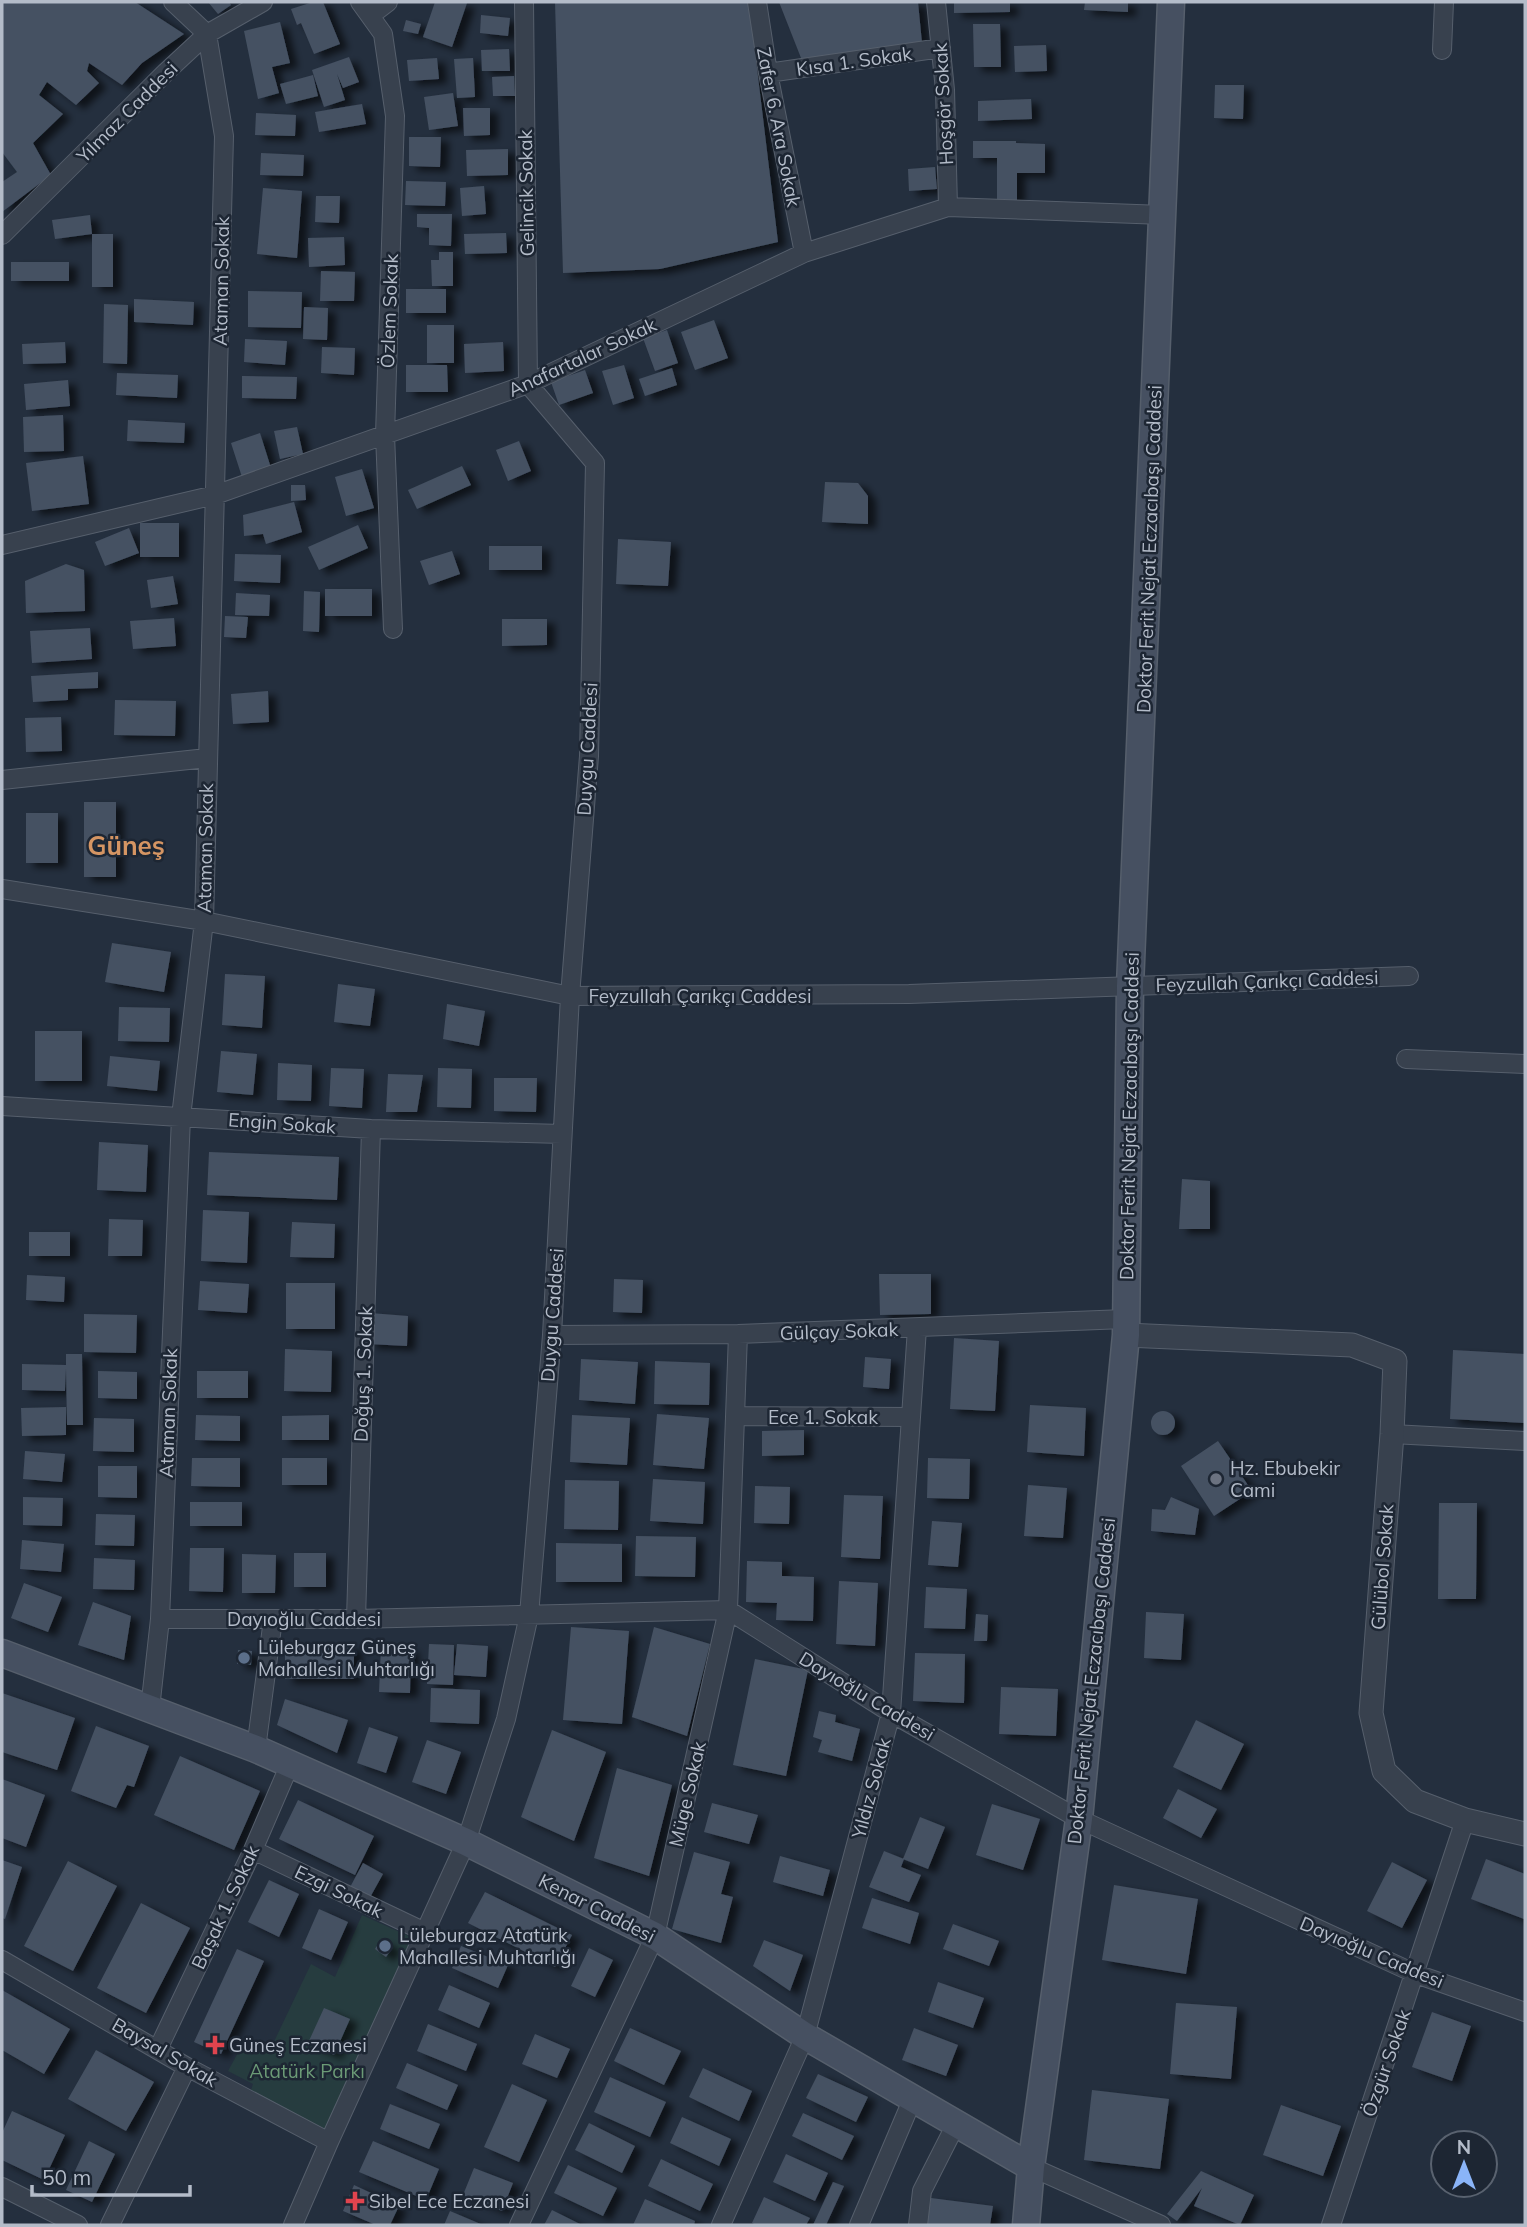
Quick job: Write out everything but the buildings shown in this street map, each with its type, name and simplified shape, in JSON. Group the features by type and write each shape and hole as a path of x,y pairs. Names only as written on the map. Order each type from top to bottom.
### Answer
{"main road":[{"name":"Doktor Ferit Nejat Eczacıbaşı Caddesi","path":"1026,2225 1031,2167 1079,1819 1126,1327 1130,986 1171,2"},
{"name":"Kenar Caddesi","path":"2,1653 256,1749 466,1842 655,1936 806,2036 1031,2167"}],"street":[{"path":"173,2 207,34"},
{"name":"Yılmaz Caddesi","path":"2,235 207,34 263,2"},
{"path":"366,9 388,2"},
{"name":"Gelincik Sokak","path":"524,2 528,384"},
{"name":"Zafer 6. Ara Sokak","path":"757,2 768,74 804,253"},
{"name":"Hoşgör Sokak","path":"936,2 945,90 948,206"},
{"path":"1442,50 1444,2"},
{"name":"Özlem Sokak","path":"366,9 383,34 395,116 385,435 393,629"},
{"name":"Ataman Sokak","path":"150,1709 160,1619 181,1116 204,921 224,136 207,34"},
{"name":"Kısa 1. Sokak","path":"768,74 941,48"},
{"name":"Anafartalar Sokak","path":"2,545 215,495 528,384 804,253 948,206 1163,215"},
{"name":"Duygu Caddesi","path":"293,2225 466,1842 506,1719 529,1615 552,1335 570,996 589,756 595,463 528,384"},
{"path":"2,780 207,758"},
{"name":"Feyzullah Çarıkçı Caddesi","path":"2,889 204,921 570,996 909,994 1409,976"},
{"path":"1406,1059 1525,1064"},
{"name":"Engin Sokak","path":"2,1106 371,1129 562,1134"},
{"name":"Doğuş 1. Sokak","path":"356,1619 371,1129"},
{"name":"Gülçay Sokak","path":"552,1335 1126,1327 1352,1345 1395,1361"},
{"name":"Yıldız Sokak","path":"721,2225 806,2036 891,1713 917,1328"},
{"name":"Müge Sokak","path":"519,2225 655,1936 728,1610 738,1334"},
{"name":"Gülübol Sokak","path":"1395,1361 1371,1713 1384,1771 1415,1801 1465,1819"},
{"name":"Ece 1. Sokak","path":"735,1416 911,1417"},
{"path":"1392,1434 1525,1441"},
{"name":"Dayıoğlu Caddesi","path":"160,1619 356,1619 728,1610 891,1713 1079,1819 1416,1975 1525,2012"},
{"path":"256,1749 273,1619"},
{"name":"Başak 1. Sokak","path":"158,2049 253,1850 290,1764"},
{"path":"1465,1819 1525,1834"},
{"name":"Özgür Sokak","path":"1331,2225 1416,1975 1465,1819"},
{"name":"Ezgi Sokak","path":"253,1850 425,1932"},
{"name":"Baysal Sokak","path":"2,1960 187,2067 329,2142"},
{"path":"110,2225 187,2067"},
{"path":"859,2225 913,2098"},
{"path":"918,2225 922,2191 956,2124"},
{"name":"Kenar Caddesi","path":"1031,2167 1161,2225"},
{"path":"2,2187 78,2225"}],"green space":[{"name":"Atatürk Parkı","path":"362,1915 413,1938 324,2134 251,2090 253,2084 228,2071 246,2038 270,2050 311,1964 335,1977"}],"place":[{"name":"Hz. Ebubekir Cami","path":"1216,1479"},
{"name":"Lüleburgaz Güneş Mahallesi Muhtarlığı","path":"244,1658"},
{"name":"Lüleburgaz Atatürk Mahallesi Muhtarlığı","path":"385,1946"},
{"name":"Güneş Eczanesi","path":"215,2045"},
{"name":"Sibel Ece Eczanesi","path":"355,2201"}],"district":[{"name":"Güneş","path":"126,846"}]}
